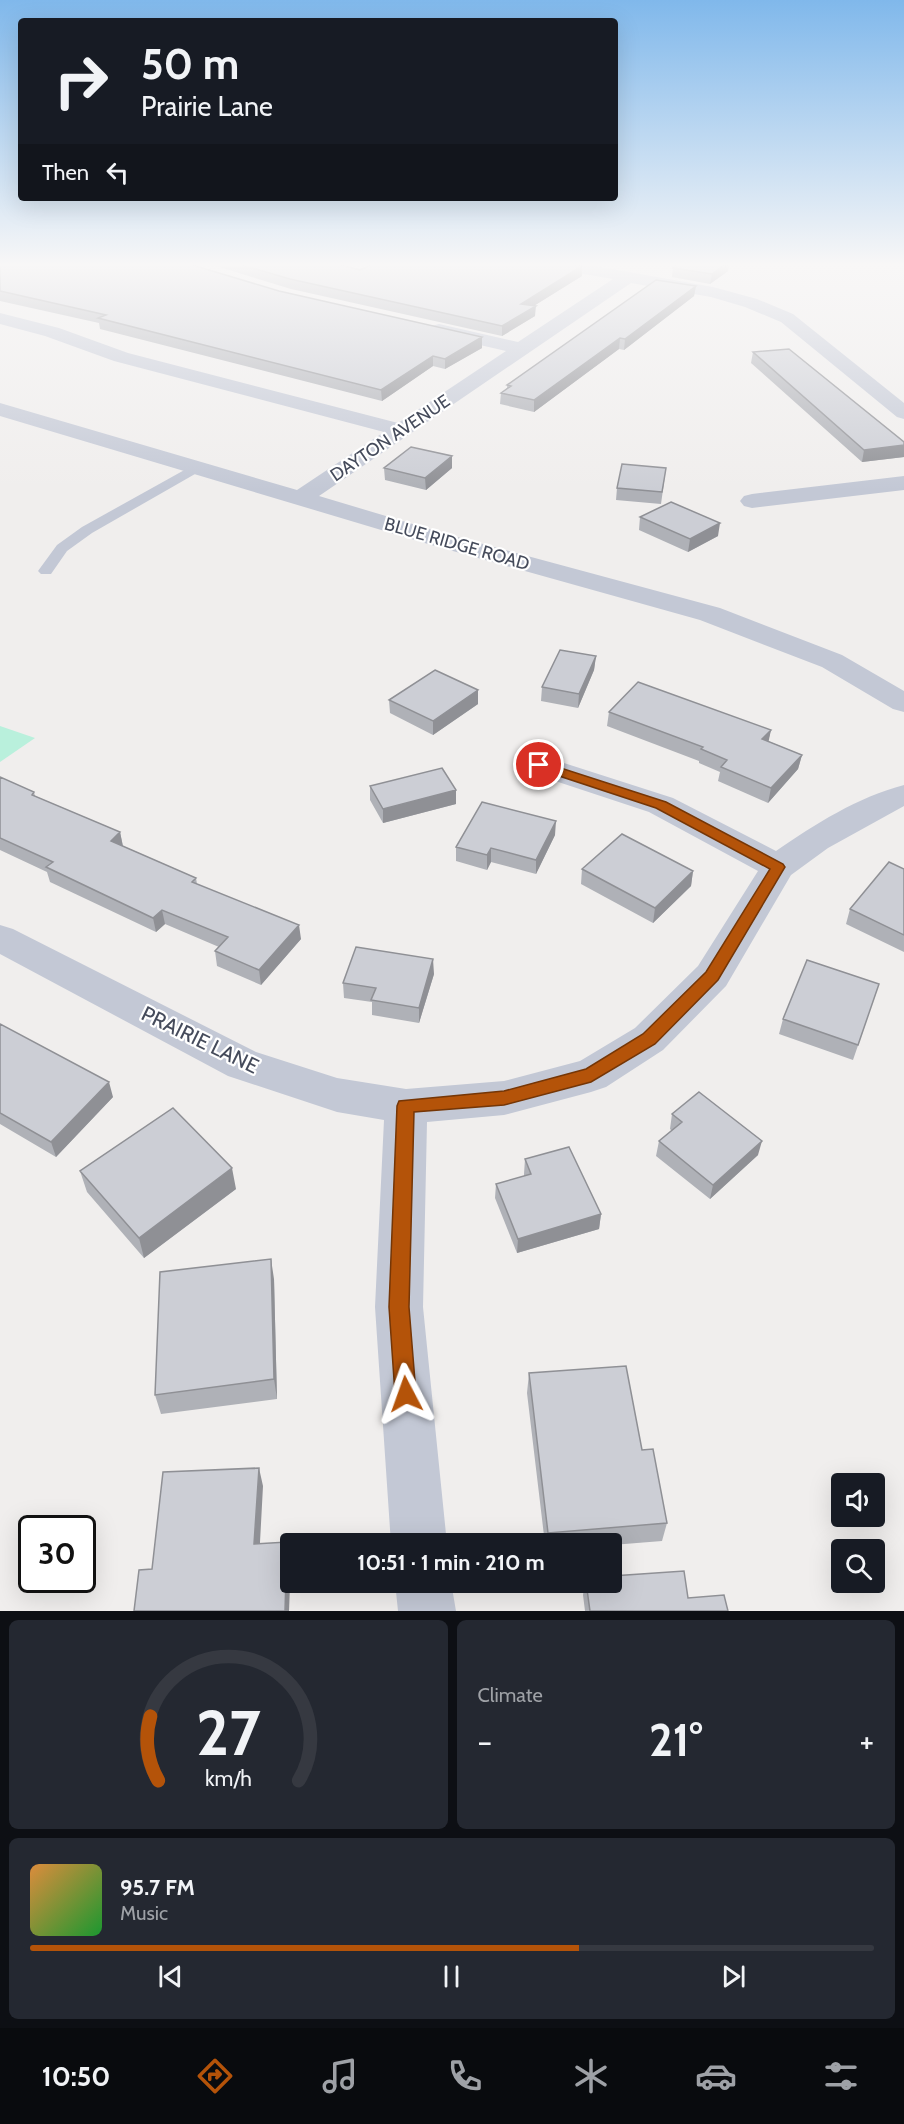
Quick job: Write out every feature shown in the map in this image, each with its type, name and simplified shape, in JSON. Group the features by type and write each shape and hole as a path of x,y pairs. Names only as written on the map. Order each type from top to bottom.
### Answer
{"street":[{"path":"72,339 121,357 401,430"},
{"path":"479,339 522,349"},
{"name":"DAYTON AVENUE","path":"301,498 536,339"},
{"path":"813,339 904,413"},
{"name":"BLUE RIDGE ROAD","path":"0,409 437,539 710,614 832,662 904,703"},
{"path":"752,501 904,483"},
{"path":"539,765 661,805 778,867"},
{"name":"PRAIRIE LANE","path":"0,938 242,1064 337,1095 406,1106 504,1098 591,1075 649,1039 712,976 778,867 816,840 888,800 904,795"},
{"path":"406,1106 399,1307 418,1533"},
{"path":"425,1593 427,1611"}],"lane":[{"path":"46,571 62,548 87,530 197,467"}],"green space":[{"path":"0,726 35,738 0,762"}],"building":[{"path":"181,339 478,339 445,359 433,356 381,390"},
{"path":"572,339 618,339 534,400 501,393 511,386 507,385"},
{"path":"789,349 904,442 904,445 864,450 753,352"},
{"path":"411,447 452,456 425,478 384,468"},
{"path":"622,464 666,468 662,492 617,488"},
{"path":"671,502 720,523 690,539 640,517"},
{"path":"560,650 596,656 579,694 542,687"},
{"path":"435,670 478,690 433,721 389,700"},
{"path":"638,682 771,730 762,739 802,755 771,788 721,767 727,760 701,749 703,747 609,712"},
{"path":"442,768 456,790 383,809 370,786"},
{"path":"0,777 34,792 32,795 120,832 111,841 196,878 192,882 299,925 259,970 215,951 228,937 162,910 153,918 46,867 53,862 0,838"},
{"path":"482,802 556,821 536,860 491,848 487,855 456,847"},
{"path":"622,834 693,871 655,908 582,869"},
{"path":"889,862 904,869 904,935 850,909"},
{"path":"356,947 433,959 419,1008 371,1000 376,988 343,983"},
{"path":"807,960 879,984 858,1045 783,1019"},
{"path":"0,1024 109,1082 51,1142 0,1113"},
{"path":"699,1092 762,1141 713,1185 659,1141 682,1122 672,1114"},
{"path":"173,1108 232,1168 139,1238 80,1171"},
{"path":"569,1147 601,1214 518,1239 496,1184 531,1174 525,1159"},
{"path":"271,1259 274,1379 155,1395 160,1272"},
{"path":"626,1366 642,1450 653,1449 667,1523 548,1533 529,1373"},
{"path":"259,1468 254,1544 280,1542 280,1593 286,1593 285,1611 134,1611 139,1570 152,1569 163,1472"},
{"path":"684,1571 688,1598 724,1595 728,1611 590,1611 588,1593 622,1593 622,1575"}],"route":[{"path":"406,1394 399,1307 406,1106 504,1098 591,1075 649,1039 712,976 778,867 661,805 539,765"}]}
